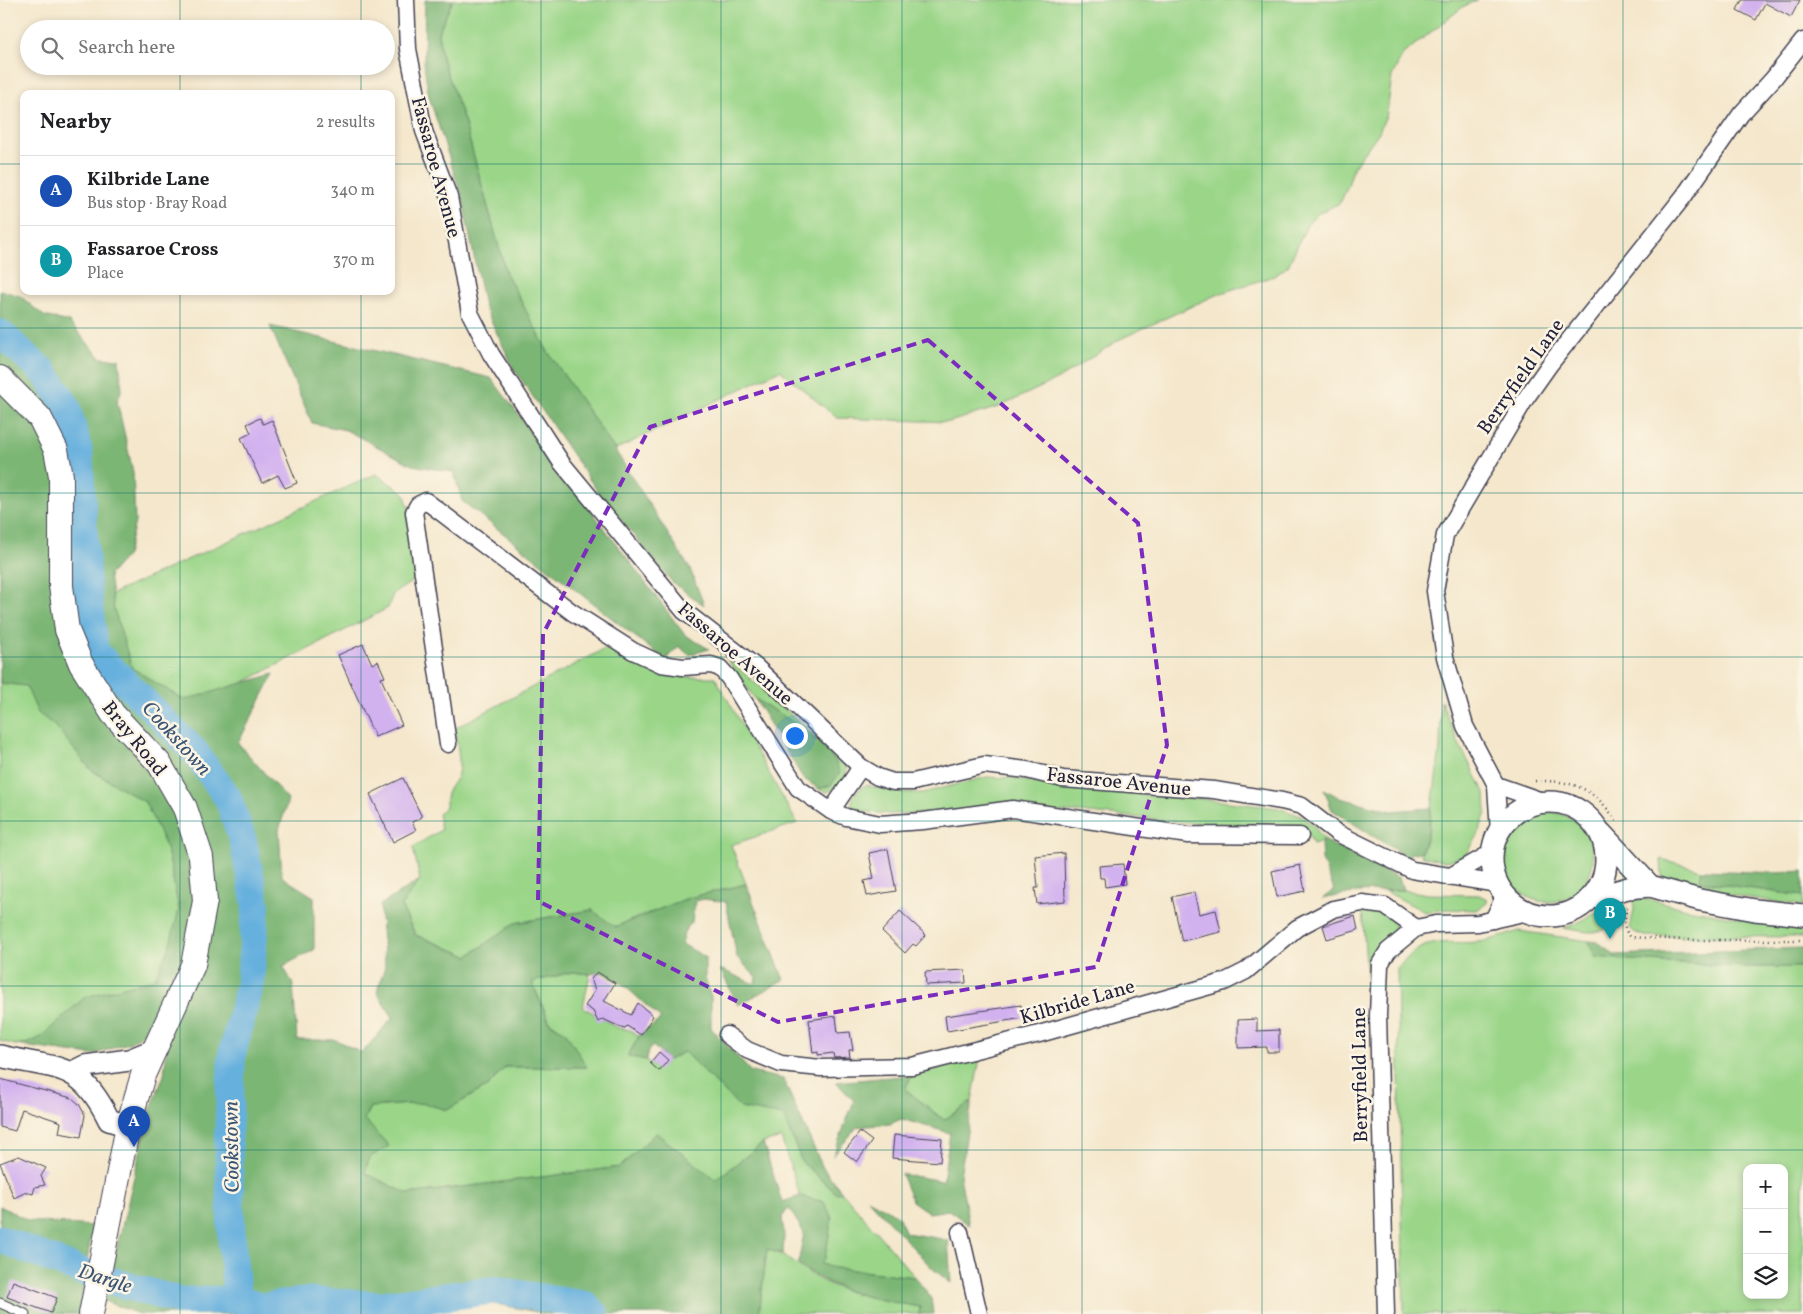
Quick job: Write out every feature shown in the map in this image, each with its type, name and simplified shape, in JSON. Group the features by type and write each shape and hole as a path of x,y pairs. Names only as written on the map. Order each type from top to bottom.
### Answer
{"main road":[{"name":"Bray Road","path":"0,378 40,418 56,450 61,476 61,586 67,630 81,664 113,714 159,763 185,808 201,856 205,901 193,965 143,1075 128,1126 93,1304"}],"street":[{"name":"Fassaroe Avenue","path":"406,0 408,49 424,131 449,196 470,313 491,354 561,462 684,611 756,667 861,767 878,777 893,782 913,782 990,765 1027,770 1063,778 1214,790 1282,801 1302,806 1338,833 1412,870 1501,889"},
{"name":"Berryfield Lane","path":"1499,832 1496,785 1465,726 1446,657 1435,591 1445,535 1526,398 1550,364 1684,196 1741,114 1773,79 1803,41"},
{"path":"448,744 414,512 418,505 426,501 572,612 633,651 661,664 683,667 711,665 720,668 729,678 798,788 830,811 846,817 880,824 923,822 1013,809 1188,835 1300,836"},
{"path":"830,811 861,767"},
{"path":"1496,785 1545,802"},
{"path":"1599,831 1605,848 1605,867 1600,884 1589,899 1576,909 1560,915 1544,916 1528,912 1515,905 1501,889 1493,869 1492,852 1499,832 1510,817 1526,806 1545,802 1561,803 1576,809 1589,818 1650,886"},
{"path":"1449,877 1492,852"},
{"path":"1589,899 1628,888 1650,886 1700,900 1803,915"},
{"path":"1493,920 1501,889"},
{"name":"Kilbride Lane","path":"727,1035 747,1050 781,1064 821,1068 912,1066 1039,1034 1224,982 1246,971 1297,928 1333,909 1362,903 1385,906 1416,928"},
{"path":"1416,928 1436,924 1478,924 1528,912"},
{"name":"Berryfield Lane","path":"1386,1314 1378,1016 1380,964 1388,951 1416,928"},
{"path":"73,1072 85,1066 129,1060 156,1049"},
{"path":"0,1056 73,1072 88,1085 109,1120 128,1126"},
{"path":"960,1232 979,1314"}],"lane":[{"path":"0,1303 25,1314"}],"highlighted area":[{"path":"928,340 1138,523 1167,745 1096,967 778,1022 538,901 543,634 650,427"}],"green space":[{"path":"425,0 453,0 438,33 442,58 465,124 506,273 548,352 615,450 690,569 704,605 673,583 598,492 514,369 484,306 462,197 429,97 424,65"},
{"path":"453,0 1478,0 1464,6 1403,54 1392,76 1387,113 1379,132 1354,166 1340,203 1319,213 1307,225 1288,266 1274,276 1218,294 1120,339 1058,379 999,407 949,422 837,418 780,370 615,450 548,352 506,273 465,124 442,58 438,33"},
{"path":"0,290 20,296 44,316 69,322 101,358 119,359 122,389 117,401 133,472 135,522 127,555 109,575 114,609 132,668 184,700 274,674 238,743 288,800 279,830 282,877 314,897 314,950 283,966 293,984 297,1040 336,1040 362,1053 393,1017 377,993 385,966 380,905 420,880 401,906 415,935 468,956 515,923 592,910 615,927 688,898 746,884 784,980 738,1005 720,969 754,984 757,978 737,957 726,902 704,899 695,901 692,922 684,932 682,944 705,957 705,978 711,997 711,1028 751,1072 783,1079 823,1168 842,1192 836,1193 802,1162 783,1116 741,1108 684,1052 668,1060 653,1046 648,1051 646,1060 628,1056 639,1036 661,1019 624,985 601,972 590,974 572,972 532,982 549,1022 566,1033 587,1067 505,1067 488,1086 447,1110 423,1103 370,1107 364,1119 389,1146 369,1158 365,1173 408,1194 620,1167 656,1133 716,1180 763,1143 782,1202 800,1196 824,1202 832,1218 825,1258 821,1264 835,1268 915,1277 931,1298 933,1314 919,1314 920,1307 871,1297 842,1288 813,1274 798,1264 804,1233 789,1208 782,1217 783,1254 767,1249 759,1314 547,1314 481,1301 424,1314 139,1314 104,1301 150,1111 164,1075 170,1016 131,1042 92,1055 16,1045 29,1043 41,1037 85,997 154,979 168,951 179,910 164,842 145,802 91,770 56,727 38,713 26,686 0,683"},
{"path":"270,326 491,378 685,635 709,649 689,655 679,646 665,660 462,501 454,472 412,465 346,430 312,423"},
{"path":"376,474 404,493 409,508 416,579 393,594 388,608 190,710 125,675 101,599"},
{"path":"610,646 662,672 682,677 715,677 797,823 731,845 746,884 688,898 614,927 592,910 515,923 468,956 416,935 401,906 420,880 413,847 441,830 438,814 446,806 447,794 458,774 455,728"},
{"path":"725,656 844,762 846,771 840,785 826,792 819,789 831,785 837,764 823,746 755,699"},
{"path":"22,670 91,770 145,802 164,842 179,910 161,984 29,1043 16,1045 0,1041 0,678"},
{"path":"755,699 804,730 826,750 835,761 840,773 831,785 819,789 803,778"},
{"path":"1441,701 1459,744 1485,793 1486,813 1477,837 1464,857 1445,861 1421,856 1429,829 1440,748"},
{"path":"987,777 1013,778 1060,788 1203,799 1278,808 1301,816 1313,825 1325,841 1313,844 1307,832 1299,828 1216,825 1079,812 891,814 856,811 852,808 852,800 855,794 866,785 904,793 922,793"},
{"path":"1324,789 1340,798 1392,811 1431,808 1429,829 1421,852 1411,853 1408,858 1332,810"},
{"path":"1548,812 1565,815 1580,825 1590,840 1593,857 1590,874 1580,889 1565,899 1548,902 1531,899 1516,889 1506,874 1503,857 1506,840 1516,825 1531,815"},
{"path":"1325,841 1399,878 1403,890 1358,892 1322,899 1334,890 1322,860 1321,843"},
{"path":"1661,859 1702,870 1700,881 1803,896 1803,906 1692,889 1662,877"},
{"path":"1702,870 1777,873 1803,871 1803,896 1700,881"},
{"path":"1403,890 1428,894 1479,895 1487,899 1487,903 1477,910 1447,909 1425,912 1385,891"},
{"path":"1633,900 1653,900 1685,909 1720,915 1803,926 1803,937 1644,936 1630,928 1634,909"},
{"path":"1614,908 1620,910 1610,926 1603,930 1589,932 1563,928 1601,911"},
{"path":"1362,910 1377,911 1394,921 1391,935 1373,959 1371,991 1368,991"},
{"path":"1519,931 1589,941 1616,959 1746,967 1803,967 1803,1314 1404,1314 1397,969 1416,950 1425,946 1493,939"},
{"path":"1589,941 1598,942 1614,955 1803,948 1803,967 1746,967 1595,957"},
{"path":"572,972 590,974 583,1007 618,1028 630,1030 639,1036 628,1056 646,1060 659,1070 668,1060 684,1052 741,1108 783,1116 802,1162 836,1193 842,1192 915,1277 835,1268 821,1264 824,1202 800,1196 781,1138 763,1143 715,1180 656,1133 620,1167 407,1194 365,1173 369,1158 364,1119 370,1107 423,1103 447,1110 488,1086 505,1067 586,1067 566,1033 550,1022 532,982"},
{"path":"980,1058 972,1101 944,1120 905,1089 912,1075"},
{"path":"912,1075 905,1089 944,1120 972,1101 960,1176 969,1225 949,1210 929,1213 912,1201 901,1174 943,1181 950,1133 901,1119 890,1124 857,1127 833,1156 854,1101 836,1082"},
{"path":"868,1199 898,1216 906,1233 948,1240 951,1283 932,1268"},
{"path":"0,1206 29,1221 92,1226 80,1314 0,1314"},
{"path":"767,1249 787,1258 829,1284 867,1297 920,1307 919,1314 759,1314"}],"building":[{"path":"1742,0 1800,0 1791,17 1765,3 1756,20 1737,10"},
{"path":"260,418 263,424 272,420 297,483 285,488 278,475 262,483 241,438 251,433 247,424"},
{"path":"363,644 372,664 378,661 385,677 381,678 402,725 375,737 338,655"},
{"path":"403,778 422,817 412,822 416,830 393,842 370,794"},
{"path":"888,849 896,891 867,896 864,881 874,879 869,853"},
{"path":"1064,853 1065,901 1037,904 1035,888 1038,888 1035,856"},
{"path":"1123,864 1125,884 1105,887 1104,878 1100,878 1099,866"},
{"path":"1300,865 1305,891 1277,897 1272,871"},
{"path":"1194,892 1199,914 1216,910 1221,932 1182,941 1172,897"},
{"path":"900,911 926,935 916,946 913,944 905,953 882,931"},
{"path":"1355,916 1358,930 1327,939 1323,926"},
{"path":"965,970 966,983 926,985 925,972"},
{"path":"597,972 615,983 604,1001 631,1015 638,1003 653,1016 641,1035 627,1026 625,1028 618,1026 603,1019 598,1022 593,1011 585,1006 595,990 591,979"},
{"path":"1021,1005 1023,1018 947,1031 945,1016"},
{"path":"836,1016 838,1033 850,1032 853,1050 849,1050 850,1057 834,1058 833,1053 818,1055 818,1052 813,1053 809,1020"},
{"path":"1257,1019 1257,1031 1279,1030 1279,1052 1267,1052 1267,1047 1238,1048 1238,1020"},
{"path":"659,1052 668,1060 659,1071 650,1063"},
{"path":"0,1079 72,1098 79,1104 85,1115 81,1137 59,1133 61,1122 22,1109 15,1131 0,1127"},
{"path":"860,1132 872,1141 857,1162 844,1152"},
{"path":"894,1135 942,1139 940,1162 892,1158"},
{"path":"19,1156 46,1168 41,1176 45,1185 35,1187 33,1194 26,1192 14,1198 0,1163"},
{"path":"13,1281 57,1298 51,1313 7,1297"}],"waterway":[{"name":"Cookstown","path":"0,333 44,372 66,405 79,452 87,588 95,652 194,751 228,798 243,841 256,905 250,983 232,1054 228,1135 232,1244 237,1299"},
{"name":"Dargle","path":"0,1239 91,1275 180,1301 237,1299 262,1307 308,1301 380,1305 496,1290 586,1305 595,1314"}],"place":[{"name":"Fassaroe Cross","path":"1610,939"},
{"name":"Kilbride Lane","path":"134,1147"}]}
